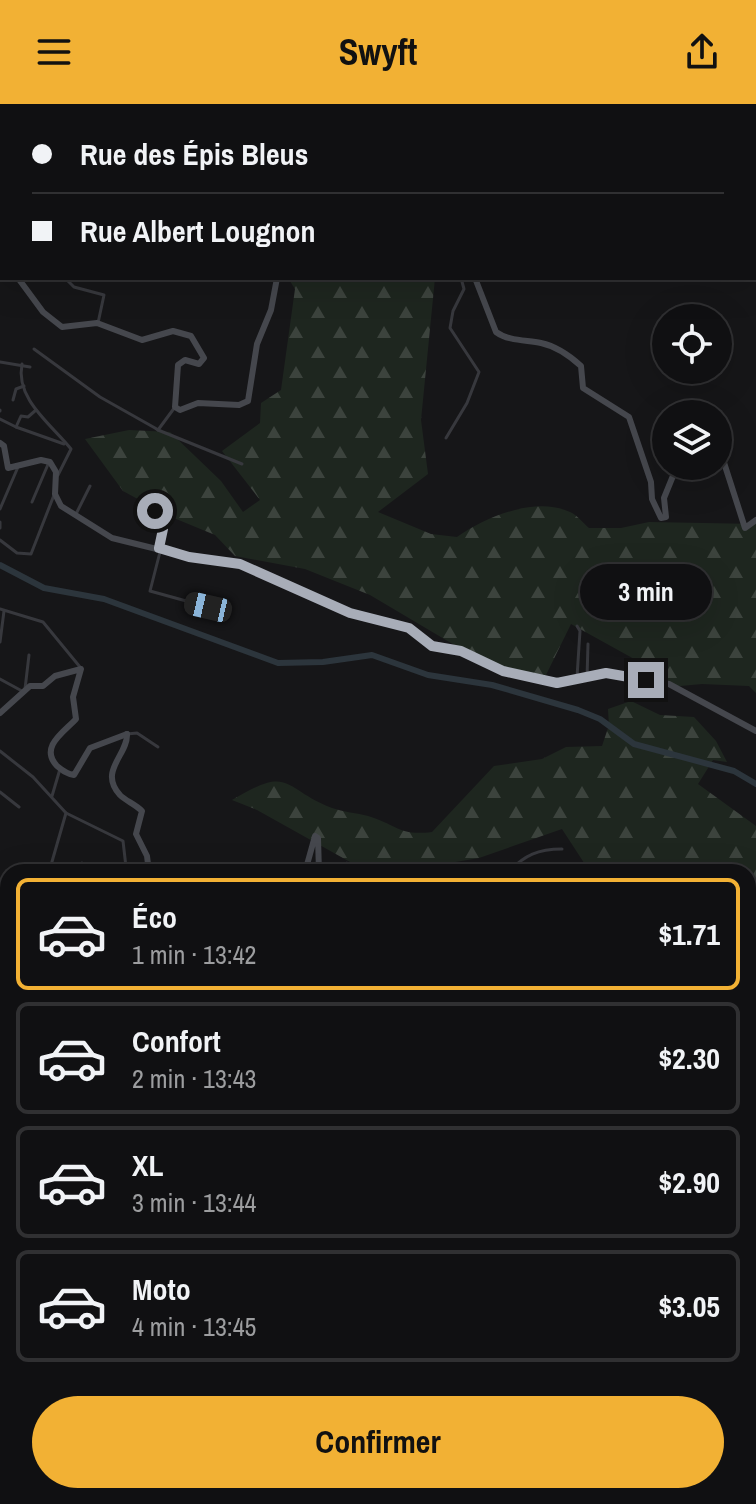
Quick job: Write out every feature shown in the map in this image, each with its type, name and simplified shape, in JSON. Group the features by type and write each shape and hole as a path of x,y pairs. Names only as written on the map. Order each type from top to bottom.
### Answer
{"street":[{"path":"20,280 57,324 72,328 98,323 147,340 173,331 191,336 204,358 199,364 185,360 178,365 175,407 158,430"},
{"path":"67,280 74,287 104,295 98,323"},
{"path":"175,407 180,410 217,402 244,404 250,396 257,344 271,310 277,280"},
{"path":"446,438 467,403 479,372 450,328 453,311 464,289 462,280"},
{"path":"476,280 496,332 549,345 576,362 581,366 583,388 629,417 651,482 652,499 661,518 666,517 664,498 671,480"},
{"path":"34,349 100,397 158,430 242,464"},
{"path":"0,362 30,367"},
{"path":"22,364 24,386 36,410 71,449 63,472 57,475"},
{"path":"13,400 16,389 24,386"},
{"path":"16,427 21,416 28,417 36,410"},
{"path":"0,419 67,445"},
{"path":"0,443 4,446 6,466 18,467 41,460 49,462 57,475 55,491 31,554 17,553 0,540"},
{"path":"32,502 49,462"},
{"path":"0,509 18,467"},
{"path":"730,480 745,528 756,520"},
{"path":"76,514 90,486"},
{"path":"55,491 61,506 112,538 240,564 350,613 409,628 432,646 461,651 503,671 557,683 606,673 669,684 756,731"},
{"path":"149,505 159,514 163,529 150,591 208,607"},
{"path":"0,522 0,528"},
{"path":"0,642 2,610 43,622 81,669"},
{"path":"577,626 580,631 577,681"},
{"path":"587,678 588,644"},
{"path":"24,690 29,655"},
{"path":"0,713 24,690 43,686 62,673 81,669"},
{"path":"81,669 73,697 76,719 59,735 50,751 51,759 60,769 74,775 90,748 127,734 137,733 158,747"},
{"path":"0,679 24,690"},
{"path":"127,734 127,740 112,765 112,774 120,794 142,811 136,834 147,864"},
{"path":"0,751 66,813 123,841 126,864"},
{"path":"52,797 60,769"},
{"path":"0,792 19,807"},
{"path":"52,864 66,813"},
{"path":"307,864 315,836 318,838 319,864"},
{"path":"516,864 523,856 544,849 562,849"}],"green space":[{"path":"289,280 435,280 421,420 428,474 378,512 431,534 457,537 496,516 542,506 570,512 589,528 621,528 649,522 756,524 756,693 749,686 702,684 658,688 636,660 571,624 545,677 501,668 456,646 370,595 305,569 235,556 215,535 169,516 123,491 85,439 129,430 170,432 221,481 243,512 260,500 222,451 260,423 261,403 281,390 295,289"},
{"path":"631,701 660,715 694,717 716,741 727,762 713,760 698,784 756,826 756,864 585,864 562,829 479,858 443,864 354,864 257,810 232,800 251,789 277,781 332,808 378,819 405,831 432,832 494,766 542,759 566,747 602,746 609,725 608,709"}],"waterway":[{"path":"0,565 44,588 104,599 278,663 323,662 372,655 428,675 492,685 578,710 600,719 634,744 734,771 756,784"}],"route":[{"path":"155,511 160,516 163,529 159,548 189,557 240,564 350,613 409,628 436,648 461,651 503,671 557,683 606,673 646,680"}]}
